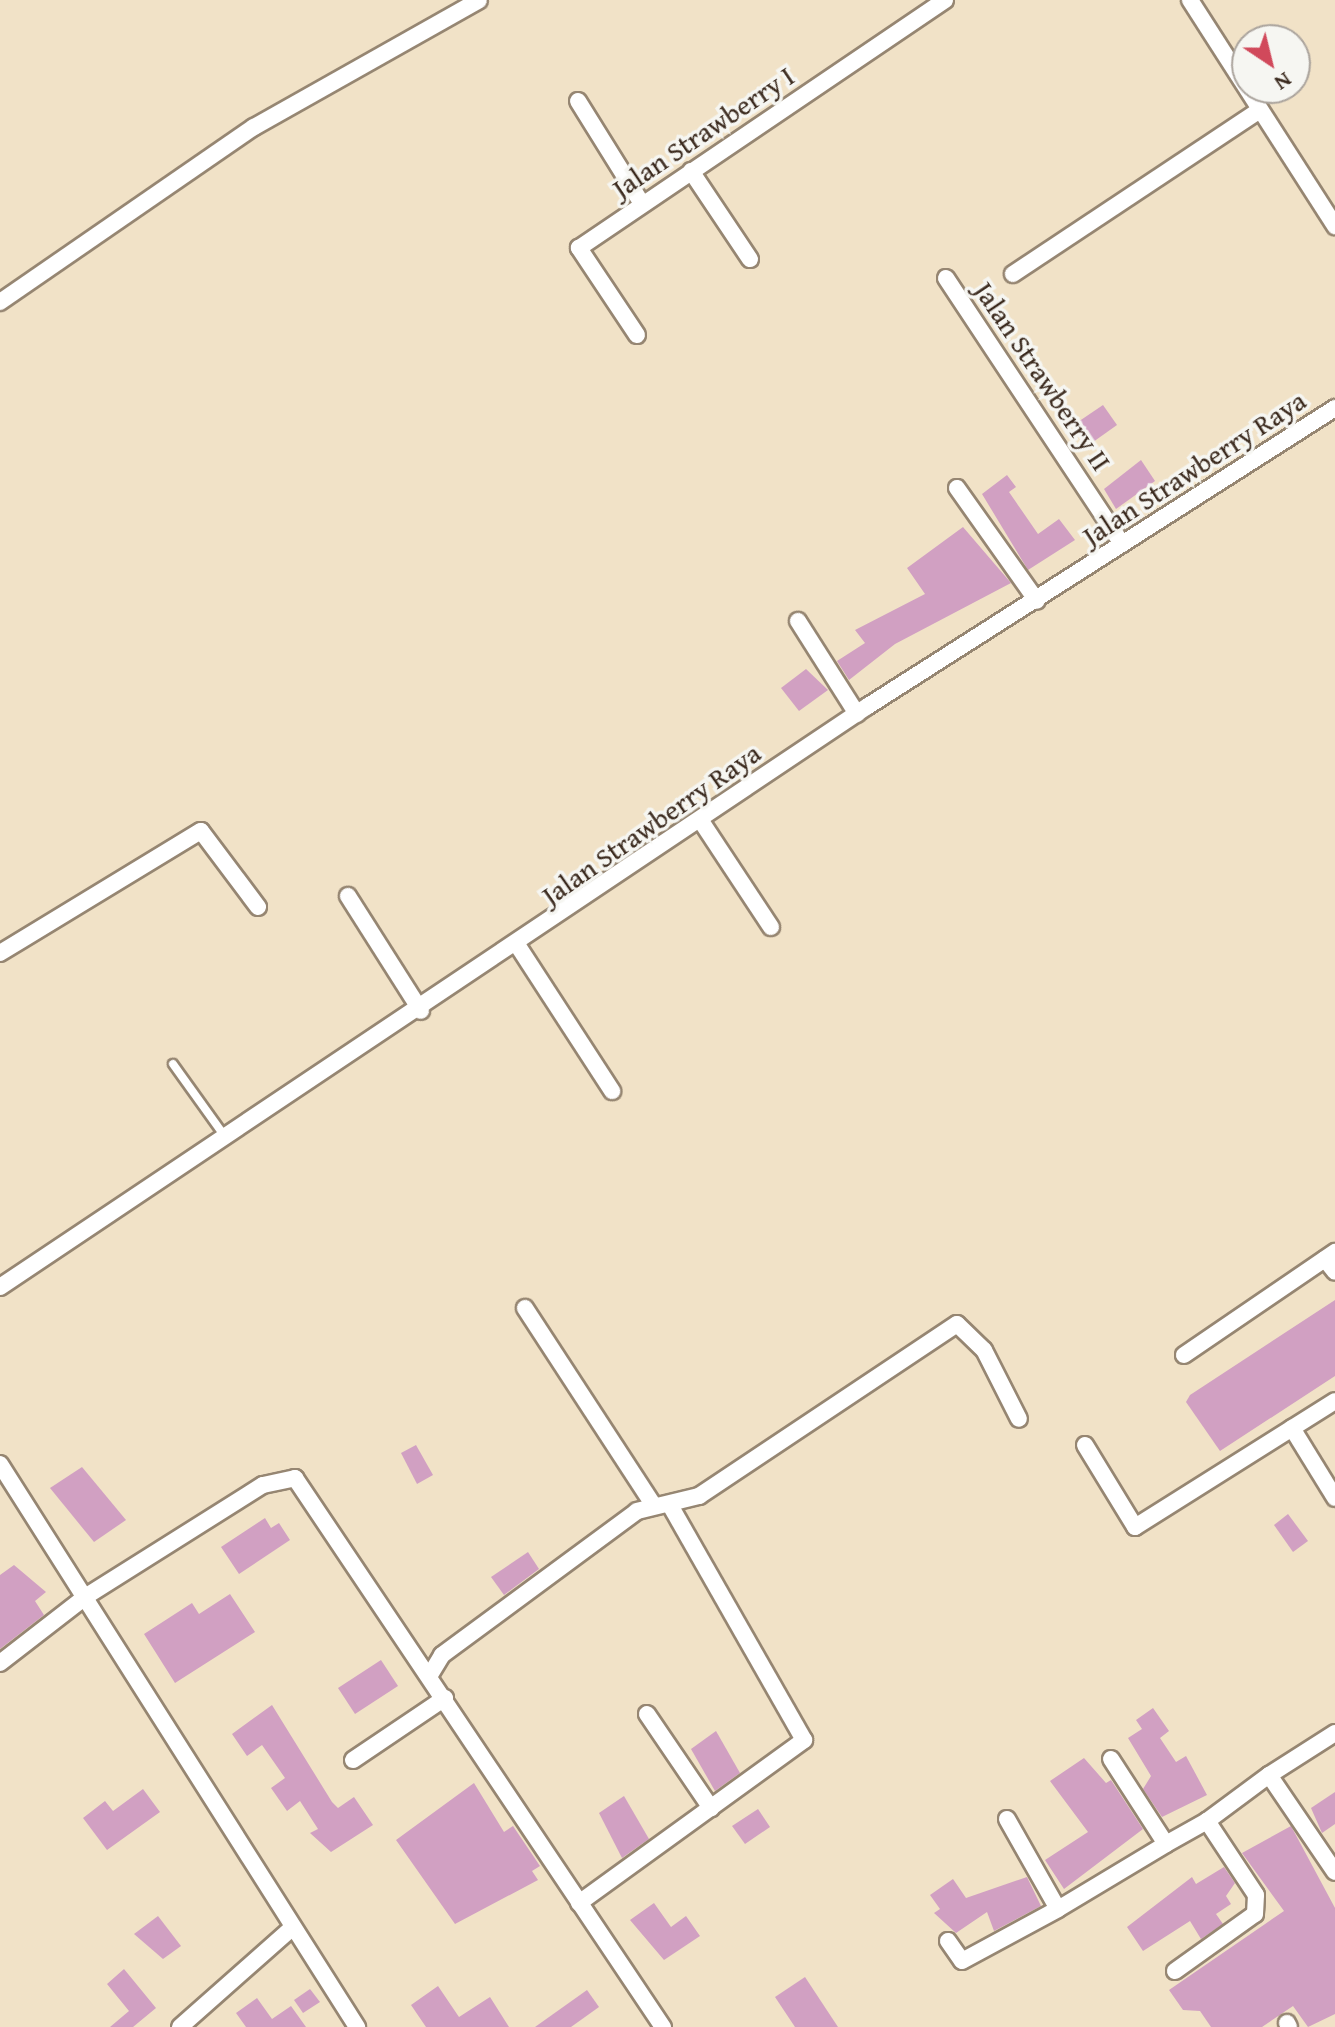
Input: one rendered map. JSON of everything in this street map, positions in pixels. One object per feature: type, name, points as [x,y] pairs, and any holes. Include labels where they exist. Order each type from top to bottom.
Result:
[{"type":"street","points":[[0,302],[254,127],[479,0]]},
{"type":"street","name":"Jalan Strawberry I","points":[[637,335],[577,254],[642,204],[945,0]]},
{"type":"street","points":[[1190,0],[1335,226]]},
{"type":"street","points":[[578,101],[642,204]]},
{"type":"street","points":[[1013,274],[1260,110]]},
{"type":"street","points":[[691,171],[750,259]]},
{"type":"street","name":"Jalan Strawberry II","points":[[946,278],[1122,544]]},
{"type":"street","name":"Jalan Strawberry Raya","points":[[0,1287],[421,1011],[857,714],[1335,408]]},
{"type":"street","points":[[957,488],[1037,601]]},
{"type":"street","points":[[798,621],[857,714]]},
{"type":"street","points":[[701,821],[771,927]]},
{"type":"street","points":[[0,953],[201,831],[258,907]]},
{"type":"street","points":[[348,896],[421,1011]]},
{"type":"street","points":[[518,946],[612,1091]]},
{"type":"street","points":[[1184,1355],[1332,1261]]},
{"type":"street","points":[[525,1308],[652,1503]]},
{"type":"street","points":[[430,1675],[442,1655],[652,1503],[670,1505],[699,1496],[957,1324],[984,1350],[1019,1419]]},
{"type":"street","points":[[1085,1445],[1135,1527],[1335,1401]]},
{"type":"street","points":[[1292,1428],[1335,1498]]},
{"type":"street","points":[[0,1464],[357,2027]]},
{"type":"street","points":[[0,1663],[85,1597],[288,1474],[430,1675],[663,2027]]},
{"type":"street","points":[[579,1903],[798,1750],[805,1730],[670,1505]]},
{"type":"street","points":[[353,1760],[445,1698]]},
{"type":"street","points":[[647,1714],[711,1808]]},
{"type":"street","points":[[948,1941],[962,1961],[1058,1909],[1207,1821],[1269,1775],[1335,1733]]},
{"type":"street","points":[[1111,1759],[1166,1844]]},
{"type":"street","points":[[1269,1775],[1335,1872]]},
{"type":"street","points":[[1007,1819],[1058,1909]]},
{"type":"street","points":[[1175,1971],[1255,1914],[1258,1904],[1207,1821]]},
{"type":"street","points":[[180,2027],[292,1928]]},
{"type":"lane","points":[[173,1064],[226,1138]]},
{"type":"building","points":[[1103,405],[1117,425],[1086,447],[1072,426]]},
{"type":"building","points":[[1141,460],[1155,481],[1116,509],[1104,489]]},
{"type":"building","points":[[1007,475],[1016,487],[1009,492],[1038,534],[1059,519],[1075,540],[1028,570],[982,494]]},
{"type":"building","points":[[963,527],[1011,583],[895,644],[849,680],[837,661],[865,643],[855,630],[925,594],[907,568]]},
{"type":"building","points":[[806,669],[828,690],[799,711],[781,688]]},
{"type":"building","points":[[1335,1300],[1335,1376],[1220,1451],[1186,1402],[1190,1395]]},
{"type":"building","points":[[416,1445],[433,1475],[417,1484],[401,1453]]},
{"type":"building","points":[[82,1467],[126,1520],[94,1542],[50,1488]]},
{"type":"building","points":[[1288,1514],[1308,1541],[1293,1552],[1274,1525]]},
{"type":"building","points":[[265,1518],[271,1528],[279,1523],[290,1540],[239,1574],[221,1547]]},
{"type":"building","points":[[528,1552],[539,1569],[504,1595],[491,1577]]},
{"type":"building","points":[[14,1565],[46,1592],[35,1601],[44,1615],[0,1649],[0,1575]]},
{"type":"building","points":[[230,1594],[255,1632],[175,1683],[144,1634],[192,1603],[199,1614]]},
{"type":"building","points":[[381,1660],[398,1686],[355,1714],[338,1688]]},
{"type":"building","points":[[272,1705],[332,1802],[338,1808],[354,1797],[373,1825],[331,1852],[310,1833],[318,1829],[300,1801],[287,1811],[271,1788],[285,1778],[262,1745],[247,1756],[232,1734]]},
{"type":"building","points":[[1153,1708],[1169,1731],[1160,1738],[1176,1762],[1186,1756],[1207,1795],[1162,1817],[1143,1789],[1151,1776],[1128,1738],[1142,1729],[1136,1720]]},
{"type":"building","points":[[716,1731],[740,1773],[715,1791],[691,1749]]},
{"type":"building","points":[[1084,1758],[1106,1783],[1111,1780],[1143,1829],[1064,1889],[1045,1860],[1088,1832],[1050,1781]]},
{"type":"building","points":[[474,1783],[504,1832],[513,1826],[540,1866],[532,1871],[538,1880],[455,1924],[396,1840]]},
{"type":"building","points":[[143,1789],[160,1812],[107,1850],[83,1818],[105,1801],[113,1811]]},
{"type":"building","points":[[1335,1792],[1335,1824],[1322,1833],[1311,1808]]},
{"type":"building","points":[[624,1796],[649,1839],[622,1858],[599,1813]]},
{"type":"building","points":[[758,1809],[770,1827],[745,1844],[732,1826]]},
{"type":"building","points":[[1291,1826],[1335,1908],[1335,2014],[1308,2027],[1293,2006],[1262,2027],[1211,2027],[1200,2011],[1183,2010],[1169,1990],[1284,1911],[1242,1853]]},
{"type":"building","points":[[1224,1867],[1235,1883],[1226,1896],[1231,1904],[1216,1914],[1223,1924],[1201,1939],[1190,1921],[1143,1951],[1127,1927],[1192,1877],[1196,1884]]},
{"type":"building","points":[[1027,1877],[1041,1906],[994,1931],[987,1912],[956,1933],[934,1913],[940,1909],[930,1895],[953,1879],[966,1898]]},
{"type":"building","points":[[654,1903],[671,1927],[686,1916],[700,1936],[664,1960],[630,1920]]},
{"type":"building","points":[[158,1916],[181,1946],[163,1959],[134,1934]]},
{"type":"building","points":[[124,1969],[156,2008],[133,2027],[110,2027],[129,2011],[107,1984]]},
{"type":"building","points":[[805,1977],[838,2027],[795,2027],[775,1997]]},
{"type":"building","points":[[438,1986],[459,2017],[490,1997],[509,2027],[426,2027],[411,2005]]},
{"type":"building","points":[[310,1989],[320,2002],[303,2013],[294,2000]]},
{"type":"building","points":[[587,1990],[599,2007],[571,2027],[535,2027]]},
{"type":"building","points":[[257,1998],[272,2019],[291,2006],[306,2027],[246,2027],[236,2013]]}]
